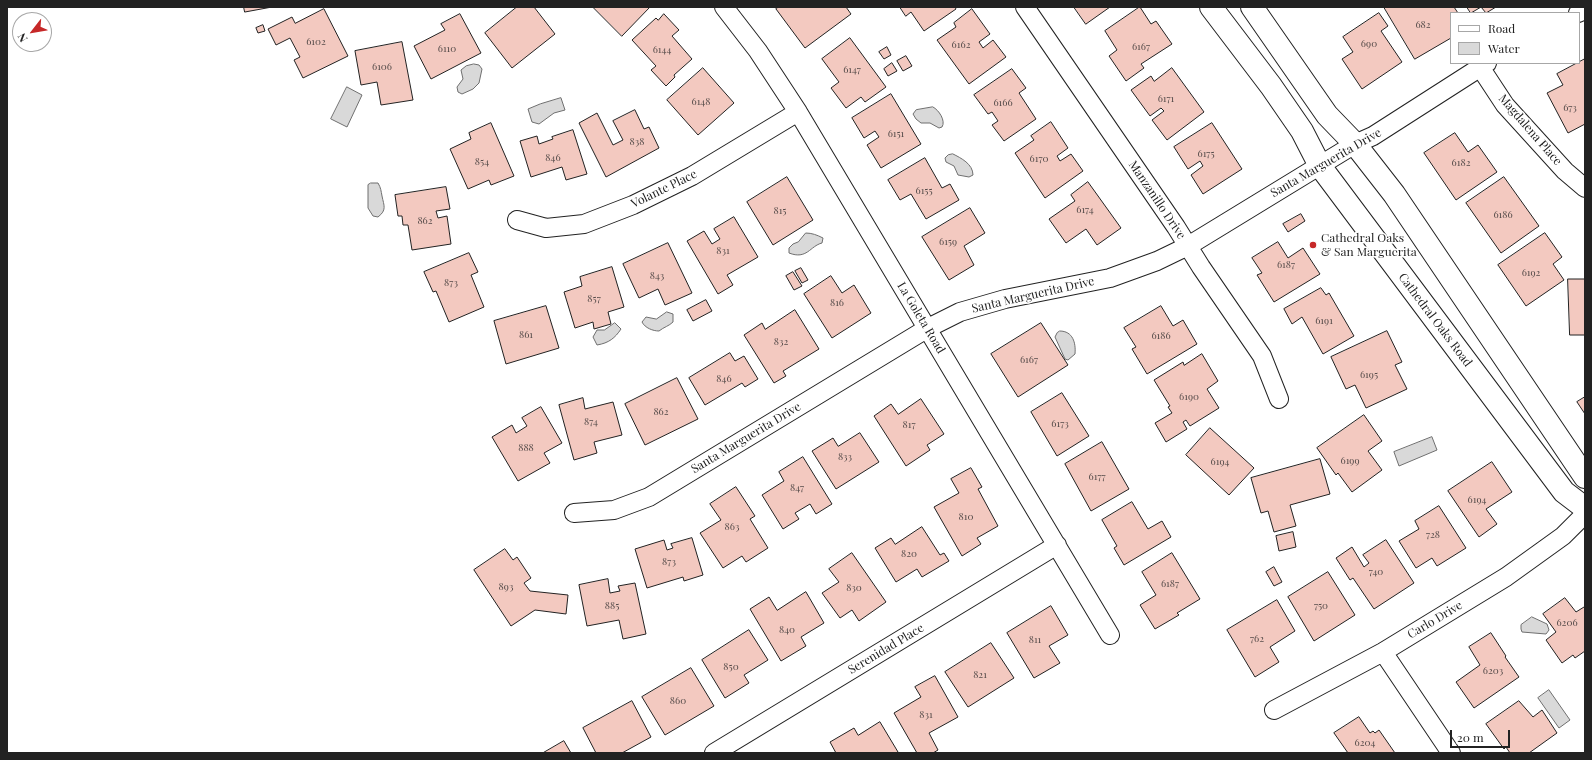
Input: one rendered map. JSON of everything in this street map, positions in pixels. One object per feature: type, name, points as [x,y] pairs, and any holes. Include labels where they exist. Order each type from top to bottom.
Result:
[{"type":"main road","name":"Cathedral Oaks Road","points":[[1211,7],[1271,86],[1302,131],[1320,166],[1564,492],[1585,508]]},
{"type":"main road","points":[[1252,7],[1327,115],[1355,144],[1394,194],[1585,477]]},
{"type":"street","name":"La Goleta Road","points":[[724,7],[758,51],[798,112],[1110,634]]},
{"type":"street","name":"Manzanillo Drive","points":[[1024,7],[1262,356],[1279,399]]},
{"type":"street","name":"Santa Marguerita Drive","points":[[574,513],[614,510],[649,497],[928,328],[960,312],[1005,299],[1110,278],[1157,261],[1188,246],[1355,144],[1374,136],[1484,65]]},
{"type":"street","name":"Magdalena Place","points":[[1484,65],[1505,105],[1565,171],[1585,188]]},
{"type":"street","name":"Volante Place","points":[[517,220],[546,228],[584,224],[633,205],[692,176],[798,112]]},
{"type":"street","name":"Carlo Drive","points":[[1274,710],[1383,652],[1506,577],[1563,536],[1585,514]]},
{"type":"street","name":"Serenidad Place","points":[[714,753],[1057,545]]},
{"type":"street","points":[[1383,652],[1451,753]]},
{"type":"water","points":[[474,64],[479,65],[482,69],[479,83],[473,89],[462,94],[458,92],[457,87],[463,79],[461,70],[466,66]]},
{"type":"water","points":[[347,87],[362,95],[347,127],[331,119]]},
{"type":"water","points":[[561,98],[565,110],[554,113],[539,124],[532,122],[528,109]]},
{"type":"water","points":[[933,107],[941,116],[943,122],[942,127],[939,128],[930,123],[921,123],[913,114],[916,110]]},
{"type":"water","points":[[953,154],[969,165],[973,175],[969,177],[958,175],[954,166],[946,162],[945,158],[948,155]]},
{"type":"water","points":[[371,183],[378,183],[381,190],[384,210],[378,217],[373,216],[368,208],[368,185]]},
{"type":"water","points":[[806,233],[814,234],[823,238],[822,243],[804,254],[795,255],[789,253],[789,248],[798,242]]},
{"type":"water","points":[[667,312],[673,314],[673,322],[659,331],[649,329],[642,322],[646,317],[656,319]]},
{"type":"water","points":[[615,323],[621,329],[619,332],[608,341],[597,345],[593,337],[597,330],[604,330]]},
{"type":"water","points":[[1060,331],[1068,333],[1073,338],[1075,354],[1068,360],[1065,359],[1055,337]]},
{"type":"water","points":[[1432,437],[1437,450],[1399,466],[1394,452]]},
{"type":"water","points":[[1532,617],[1547,624],[1549,630],[1546,634],[1522,632],[1521,625]]},
{"type":"water","points":[[1549,690],[1570,720],[1559,728],[1538,698]]},
{"type":"building","points":[[244,7],[272,7],[245,12]]},
{"type":"building","points":[[517,7],[534,7],[555,34],[512,68],[485,33]]},
{"type":"building","points":[[593,7],[650,7],[622,36]]},
{"type":"building","points":[[779,7],[846,7],[851,14],[805,48],[776,9]]},
{"type":"building","points":[[900,7],[955,7],[956,9],[924,31],[911,12],[906,16]]},
{"type":"building","points":[[1074,7],[1110,7],[1086,24]]},
{"type":"building","points":[[1140,7],[1151,24],[1156,21],[1172,44],[1141,64],[1144,68],[1126,81],[1109,56],[1117,50],[1105,31]]},
{"type":"building","points":[[1384,7],[1454,7],[1457,12],[1450,12],[1450,39],[1415,59]]},
{"type":"building","points":[[1467,7],[1481,7],[1473,12],[1470,12]]},
{"type":"building","points":[[1481,7],[1496,7],[1488,12],[1485,12]]},
{"type":"building","points":[[324,9],[348,56],[303,78],[294,60],[300,57],[290,38],[276,45],[268,29],[292,17],[295,23]]},
{"type":"building","points":[[972,9],[990,34],[979,42],[983,48],[993,40],[1006,57],[969,84],[937,40],[956,27],[954,23]]},
{"type":"building","points":[[1379,13],[1388,26],[1381,31],[1402,62],[1362,89],[1342,59],[1353,52],[1343,37]]},
{"type":"building","points":[[460,14],[481,53],[431,79],[414,46],[445,30],[441,24]]},
{"type":"building","points":[[664,14],[679,30],[672,36],[692,59],[674,75],[675,77],[666,86],[651,70],[656,66],[632,40],[656,18],[658,20]]},
{"type":"building","points":[[263,25],[265,31],[258,33],[256,28]]},
{"type":"building","points":[[850,38],[886,87],[865,102],[861,97],[846,108],[831,88],[839,82],[822,59]]},
{"type":"building","points":[[402,42],[413,100],[381,105],[377,82],[361,85],[355,51]]},
{"type":"building","points":[[887,47],[891,55],[884,59],[879,52]]},
{"type":"building","points":[[906,56],[912,66],[903,71],[897,61]]},
{"type":"building","points":[[1585,59],[1585,124],[1568,133],[1547,93],[1563,85],[1557,74],[1576,64],[1580,64],[1580,62]]},
{"type":"building","points":[[892,63],[897,71],[888,76],[884,69]]},
{"type":"building","points":[[703,68],[734,103],[698,135],[667,100]]},
{"type":"building","points":[[1172,68],[1204,112],[1167,140],[1152,120],[1164,111],[1161,108],[1150,116],[1131,90],[1151,76],[1154,81]]},
{"type":"building","points":[[1012,69],[1026,88],[1019,93],[1036,119],[1004,141],[992,125],[998,121],[992,112],[988,114],[974,95]]},
{"type":"building","points":[[891,94],[921,144],[881,168],[867,145],[879,137],[875,131],[864,138],[852,118]]},
{"type":"building","points":[[635,110],[644,129],[649,127],[659,148],[606,177],[579,123],[597,113],[613,145],[623,140],[613,121]]},
{"type":"building","points":[[1051,122],[1068,148],[1057,156],[1060,161],[1071,154],[1083,171],[1045,198],[1015,153],[1034,140],[1031,136]]},
{"type":"building","points":[[491,123],[514,176],[491,185],[489,180],[468,189],[450,149],[471,139],[469,133]]},
{"type":"building","points":[[1212,123],[1242,169],[1203,194],[1191,175],[1203,166],[1200,161],[1188,169],[1174,147]]},
{"type":"building","points":[[573,130],[587,174],[566,180],[562,167],[531,177],[520,141],[537,136],[539,144],[553,139],[552,137]]},
{"type":"building","points":[[1455,133],[1468,152],[1478,145],[1497,172],[1456,200],[1424,153]]},
{"type":"building","points":[[925,158],[942,188],[950,184],[959,200],[926,219],[911,194],[900,200],[888,180]]},
{"type":"building","points":[[787,177],[813,220],[773,245],[747,202]]},
{"type":"building","points":[[1504,177],[1539,226],[1501,253],[1466,203]]},
{"type":"building","points":[[1088,182],[1121,228],[1097,245],[1086,229],[1066,243],[1049,219],[1075,201],[1071,195]]},
{"type":"building","points":[[446,187],[450,209],[436,211],[438,218],[447,216],[451,244],[412,250],[408,225],[403,225],[402,216],[398,216],[395,195]]},
{"type":"building","points":[[970,208],[985,233],[964,246],[974,265],[949,280],[922,237]]},
{"type":"building","points":[[1301,214],[1305,221],[1288,232],[1283,224]]},
{"type":"building","points":[[734,217],[758,257],[727,275],[733,285],[718,294],[687,241],[704,231],[712,244],[720,239],[714,229]]},
{"type":"building","points":[[1545,233],[1562,257],[1553,264],[1564,280],[1526,306],[1498,265]]},
{"type":"building","points":[[1278,242],[1288,258],[1303,248],[1320,274],[1274,302],[1257,275],[1262,273],[1252,258]]},
{"type":"building","points":[[668,243],[692,293],[665,305],[658,289],[639,298],[623,264]]},
{"type":"building","points":[[469,253],[478,272],[471,275],[484,307],[449,322],[436,291],[433,292],[424,272]]},
{"type":"building","points":[[612,267],[624,307],[608,312],[611,324],[594,329],[593,322],[575,328],[564,292],[582,286],[580,277]]},
{"type":"building","points":[[801,268],[808,280],[802,283],[795,271]]},
{"type":"building","points":[[793,272],[802,286],[794,290],[786,276]]},
{"type":"building","points":[[831,276],[842,293],[854,285],[871,313],[832,338],[804,294]]},
{"type":"building","points":[[1568,279],[1585,279],[1585,335],[1570,335]]},
{"type":"building","points":[[1321,288],[1326,295],[1329,293],[1354,336],[1323,354],[1302,317],[1292,324],[1284,309]]},
{"type":"building","points":[[706,300],[712,311],[693,321],[687,310]]},
{"type":"building","points":[[546,306],[559,348],[506,364],[494,321]]},
{"type":"building","points":[[1161,306],[1173,326],[1183,320],[1197,344],[1147,374],[1132,349],[1136,347],[1124,328]]},
{"type":"building","points":[[795,310],[819,349],[783,371],[786,376],[774,383],[744,335],[762,323],[765,329]]},
{"type":"building","points":[[1041,323],[1068,365],[1018,397],[991,354]]},
{"type":"building","points":[[1387,331],[1402,362],[1395,365],[1407,389],[1366,408],[1355,385],[1346,389],[1331,357]]},
{"type":"building","points":[[730,353],[735,361],[744,356],[758,379],[745,387],[742,383],[705,405],[689,378]]},
{"type":"building","points":[[1202,354],[1218,381],[1207,389],[1219,408],[1190,426],[1186,420],[1183,422],[1187,429],[1166,442],[1155,423],[1172,413],[1168,407],[1170,406],[1154,380],[1183,362],[1184,365]]},
{"type":"building","points":[[677,378],[698,419],[645,445],[625,404]]},
{"type":"building","points":[[1062,393],[1089,436],[1057,456],[1031,412]]},
{"type":"building","points":[[1585,397],[1585,414],[1577,402]]},
{"type":"building","points":[[583,398],[585,409],[613,402],[622,435],[594,442],[597,453],[574,460],[559,405]]},
{"type":"building","points":[[921,399],[944,434],[927,445],[930,450],[906,466],[874,416],[891,404],[898,414]]},
{"type":"building","points":[[541,407],[562,443],[544,453],[550,463],[518,481],[492,437],[512,425],[516,433],[527,426],[522,418]]},
{"type":"building","points":[[1364,415],[1382,441],[1368,451],[1382,470],[1352,492],[1338,473],[1336,475],[1317,448]]},
{"type":"building","points":[[1210,428],[1254,468],[1229,495],[1186,455]]},
{"type":"building","points":[[860,433],[879,462],[836,489],[812,451],[833,438],[838,446]]},
{"type":"building","points":[[1102,442],[1129,489],[1091,511],[1065,464]]},
{"type":"building","points":[[803,457],[832,504],[816,514],[810,504],[795,513],[799,519],[783,529],[762,495],[784,481],[779,472]]},
{"type":"building","points":[[1320,459],[1330,494],[1290,505],[1296,526],[1274,532],[1268,511],[1261,513],[1251,478]]},
{"type":"building","points":[[1492,462],[1512,492],[1486,509],[1497,524],[1479,537],[1448,491]]},
{"type":"building","points":[[971,468],[982,487],[978,489],[998,526],[977,538],[981,544],[962,556],[934,507],[959,493],[951,479]]},
{"type":"building","points":[[736,487],[755,516],[750,519],[768,548],[746,562],[742,556],[723,568],[700,533],[721,520],[710,504]]},
{"type":"building","points":[[1132,502],[1148,529],[1162,521],[1171,537],[1124,565],[1114,548],[1117,546],[1102,520]]},
{"type":"building","points":[[1439,506],[1466,548],[1437,566],[1432,558],[1416,568],[1399,541],[1419,529],[1415,521]]},
{"type":"building","points":[[922,527],[940,555],[944,553],[949,561],[922,577],[917,569],[896,582],[875,548],[891,538],[895,544]]},
{"type":"building","points":[[1293,532],[1296,547],[1279,551],[1276,536]]},
{"type":"building","points":[[692,538],[703,575],[684,581],[683,577],[647,588],[635,549],[664,540],[667,550],[673,548],[671,544]]},
{"type":"building","points":[[1386,540],[1414,583],[1374,609],[1353,578],[1350,580],[1336,558],[1352,547],[1364,567],[1369,563],[1363,555]]},
{"type":"building","points":[[505,549],[513,560],[517,557],[531,578],[524,583],[530,591],[568,595],[566,614],[535,610],[511,626],[474,570]]},
{"type":"building","points":[[852,553],[886,602],[859,621],[852,610],[840,618],[822,593],[839,582],[829,569]]},
{"type":"building","points":[[1172,553],[1200,599],[1177,613],[1179,615],[1155,629],[1140,605],[1156,595],[1142,572]]},
{"type":"building","points":[[1274,567],[1282,582],[1274,586],[1266,572]]},
{"type":"building","points":[[1328,572],[1355,615],[1314,641],[1288,597]]},
{"type":"building","points":[[608,579],[610,593],[620,591],[618,586],[635,583],[646,634],[623,639],[619,620],[587,626],[579,585]]},
{"type":"building","points":[[806,592],[824,623],[801,637],[806,646],[781,661],[750,609],[769,597],[777,610]]},
{"type":"building","points":[[1565,598],[1576,612],[1584,607],[1585,608],[1585,651],[1575,658],[1573,655],[1562,663],[1546,640],[1556,632],[1543,614]]},
{"type":"building","points":[[1277,600],[1295,631],[1270,647],[1279,662],[1255,677],[1227,630]]},
{"type":"building","points":[[1051,606],[1068,635],[1049,646],[1060,663],[1034,678],[1007,633]]},
{"type":"building","points":[[749,630],[768,660],[744,675],[749,683],[725,698],[702,660]]},
{"type":"building","points":[[1491,633],[1519,677],[1474,708],[1456,682],[1480,665],[1469,647]]},
{"type":"building","points":[[991,643],[1014,678],[968,707],[945,672]]},
{"type":"building","points":[[691,668],[714,706],[665,735],[642,697]]},
{"type":"building","points":[[935,676],[958,717],[929,733],[938,750],[933,753],[917,753],[894,713],[921,697],[915,687]]},
{"type":"building","points":[[632,701],[651,737],[622,753],[596,753],[583,728]]},
{"type":"building","points":[[1519,701],[1533,717],[1542,710],[1557,733],[1529,753],[1510,753],[1506,747],[1504,749],[1486,724]]},
{"type":"building","points":[[1359,717],[1370,733],[1373,731],[1375,733],[1379,730],[1395,753],[1348,753],[1334,733]]},
{"type":"building","points":[[880,722],[898,752],[836,753],[830,742],[854,728],[858,735]]},
{"type":"building","points":[[564,741],[571,753],[543,753]]},
{"type":"place","name":"Cathedral Oaks & San Marguerita","points":[[1313,245]]}]
